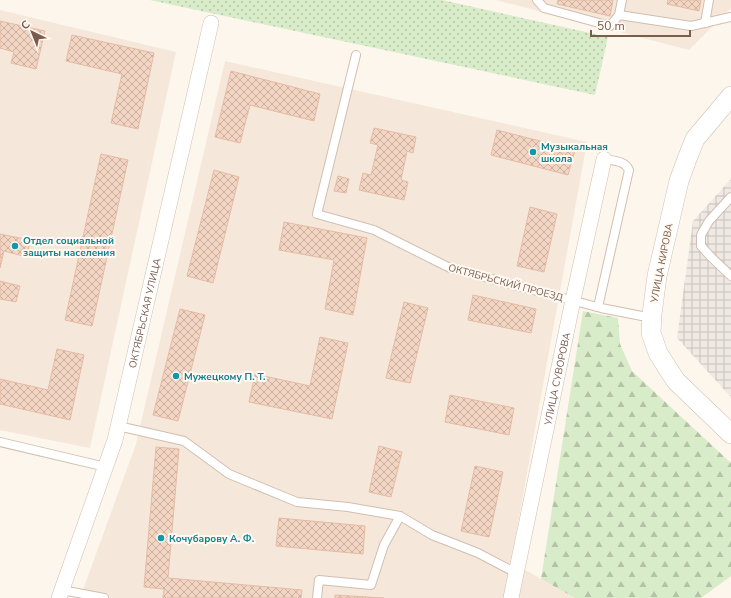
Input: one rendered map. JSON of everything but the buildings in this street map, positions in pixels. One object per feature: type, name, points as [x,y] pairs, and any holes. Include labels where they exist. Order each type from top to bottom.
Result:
[{"type":"street","name":"ОКТЯБРЬСКАЯ УЛИЦА","points":[[61,594],[115,440],[212,23]]},
{"type":"street","name":"УЛИЦА КИРОВА","points":[[731,96],[695,139],[686,159],[677,189],[657,276],[652,318],[652,334],[658,354],[676,381],[731,434]]},
{"type":"street","name":"УЛИЦА СУВОРОВА","points":[[511,598],[604,159]]},
{"type":"lane","points":[[538,0],[544,8],[610,26],[619,15],[622,0]]},
{"type":"lane","points":[[705,23],[710,0]]},
{"type":"lane","points":[[619,15],[691,26],[731,17]]},
{"type":"lane","name":"ОКТЯБРЬСКИЙ ПРОЕЗД","points":[[356,55],[317,214],[374,230],[450,268],[598,307],[652,318]]},
{"type":"lane","points":[[598,307],[629,170],[624,163],[604,159]]},
{"type":"lane","points":[[731,197],[709,221],[701,235],[701,246],[731,276]]},
{"type":"lane","points":[[118,426],[184,441],[229,474],[297,502],[348,507],[400,516],[432,535],[478,553],[516,573]]},
{"type":"lane","points":[[0,442],[106,467]]},
{"type":"lane","points":[[317,598],[319,580],[371,585],[384,545],[400,516]]},
{"type":"lane","points":[[61,594],[104,598]]},
{"type":"shaded area","points":[[496,0],[731,0],[731,8],[689,50]]},
{"type":"shaded area","points":[[0,10],[176,52],[90,448],[0,430]]},
{"type":"shaded area","points":[[225,61],[587,142],[511,562],[575,598],[80,598],[136,444]]},
{"type":"shaded area","points":[[731,179],[731,397],[677,338],[693,221]]},
{"type":"green space","points":[[150,0],[442,0],[608,37],[595,95]]},
{"type":"green space","points":[[583,311],[618,318],[620,344],[632,371],[731,463],[731,576],[701,598],[575,598],[541,579]]},
{"type":"place","name":"Музыкальная школа","points":[[533,152]]},
{"type":"place","name":"Отдел социальной защиты населения","points":[[15,246]]},
{"type":"place","name":"Мужецкому П. Т.","points":[[176,376]]},
{"type":"place","name":"Кочубарову А. Ф.","points":[[161,538]]}]
